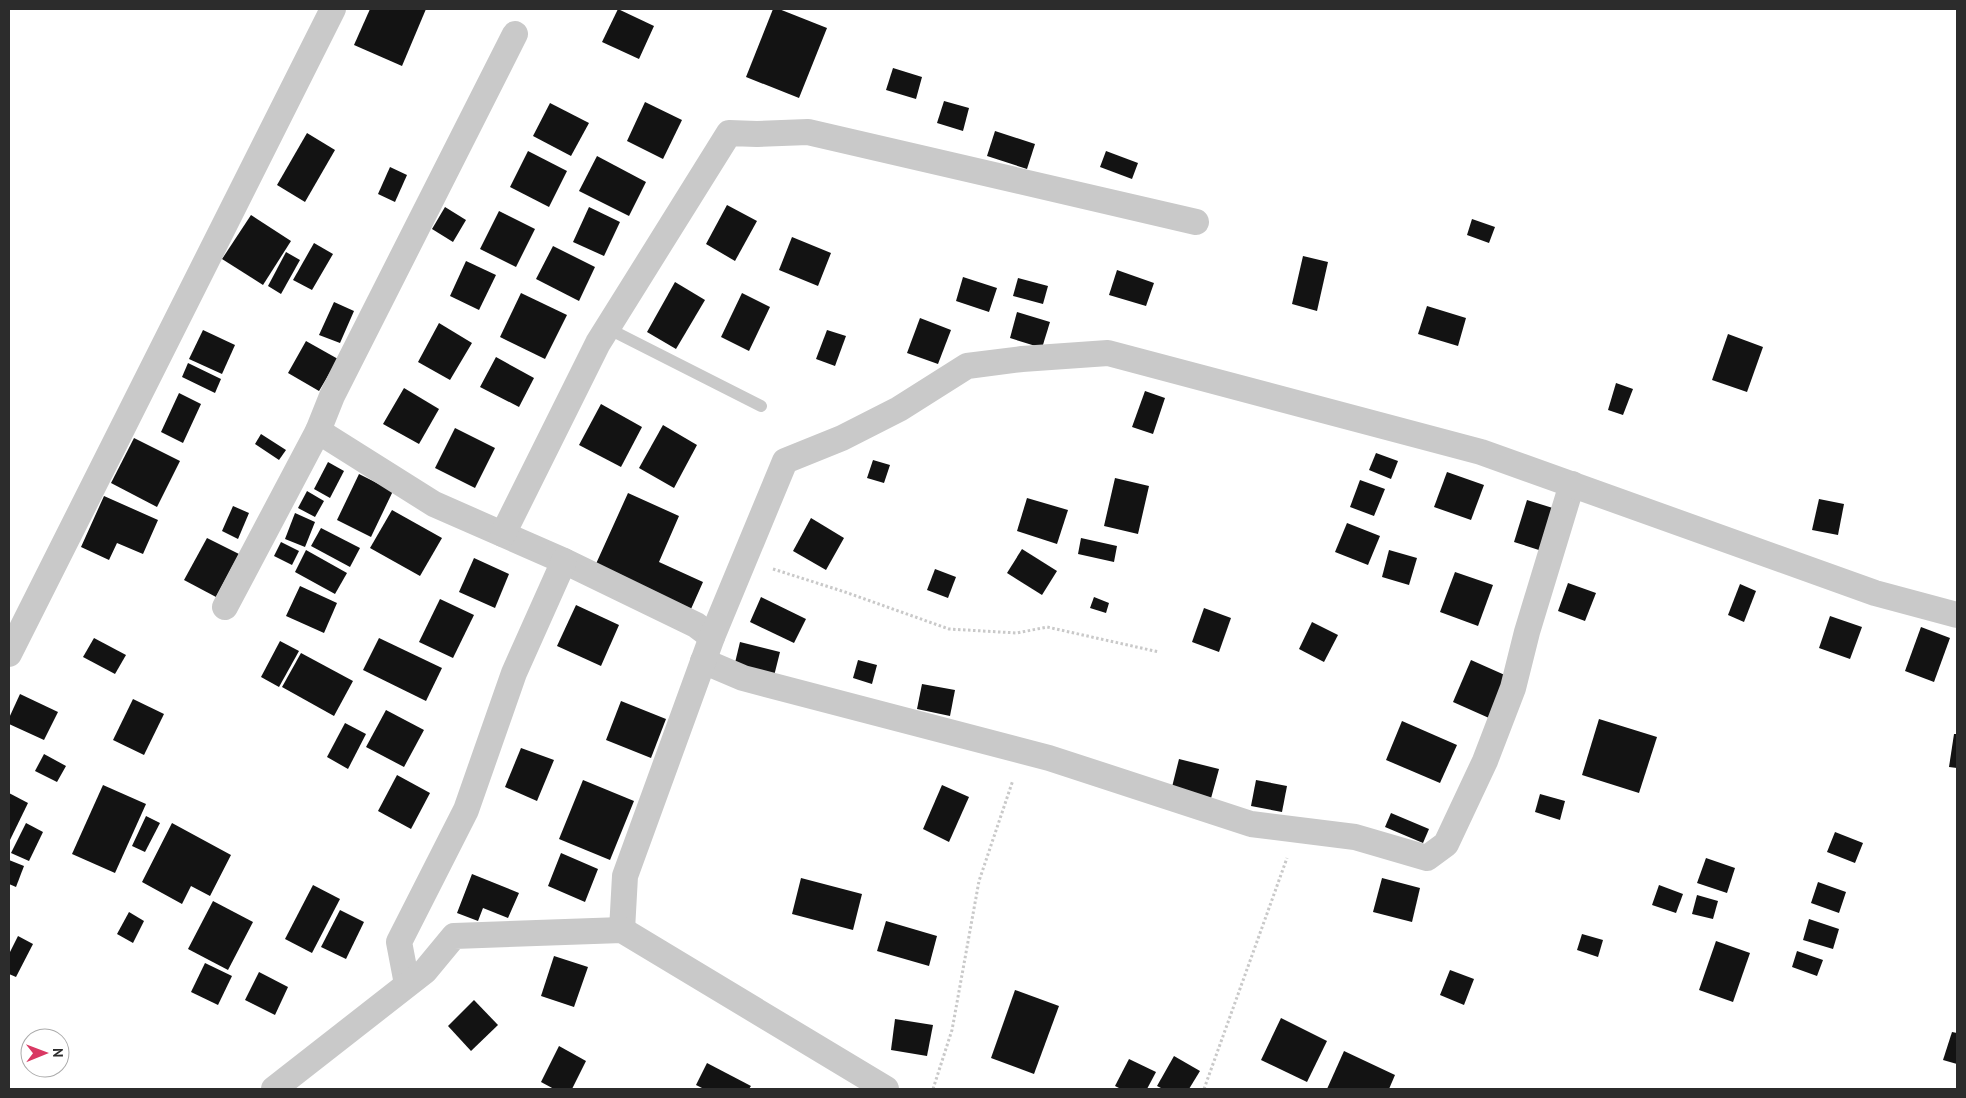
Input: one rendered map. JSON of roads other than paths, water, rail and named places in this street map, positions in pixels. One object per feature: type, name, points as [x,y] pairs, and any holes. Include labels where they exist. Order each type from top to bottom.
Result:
[{"type":"street","points":[[9,654],[333,9]]},
{"type":"street","points":[[225,607],[318,432],[332,396],[515,34]]},
{"type":"street","points":[[503,534],[607,328],[729,133],[808,132],[1196,222]]},
{"type":"street","points":[[622,930],[625,876],[712,637],[785,461],[842,438],[899,409],[967,366],[1022,359],[1108,353],[1481,452],[1875,594],[1957,616]]},
{"type":"street","points":[[318,432],[434,504],[564,561],[696,625],[712,637]]},
{"type":"street","points":[[703,661],[743,678],[1023,751],[1251,824],[1355,837],[1427,858],[1446,844],[1486,761],[1513,688],[1527,632],[1572,484]]},
{"type":"street","points":[[407,984],[399,942],[466,810],[514,673],[564,561]]},
{"type":"street","points":[[274,1089],[425,970],[454,936],[622,930],[886,1089]]},
{"type":"lane","points":[[607,328],[761,406]]}]
